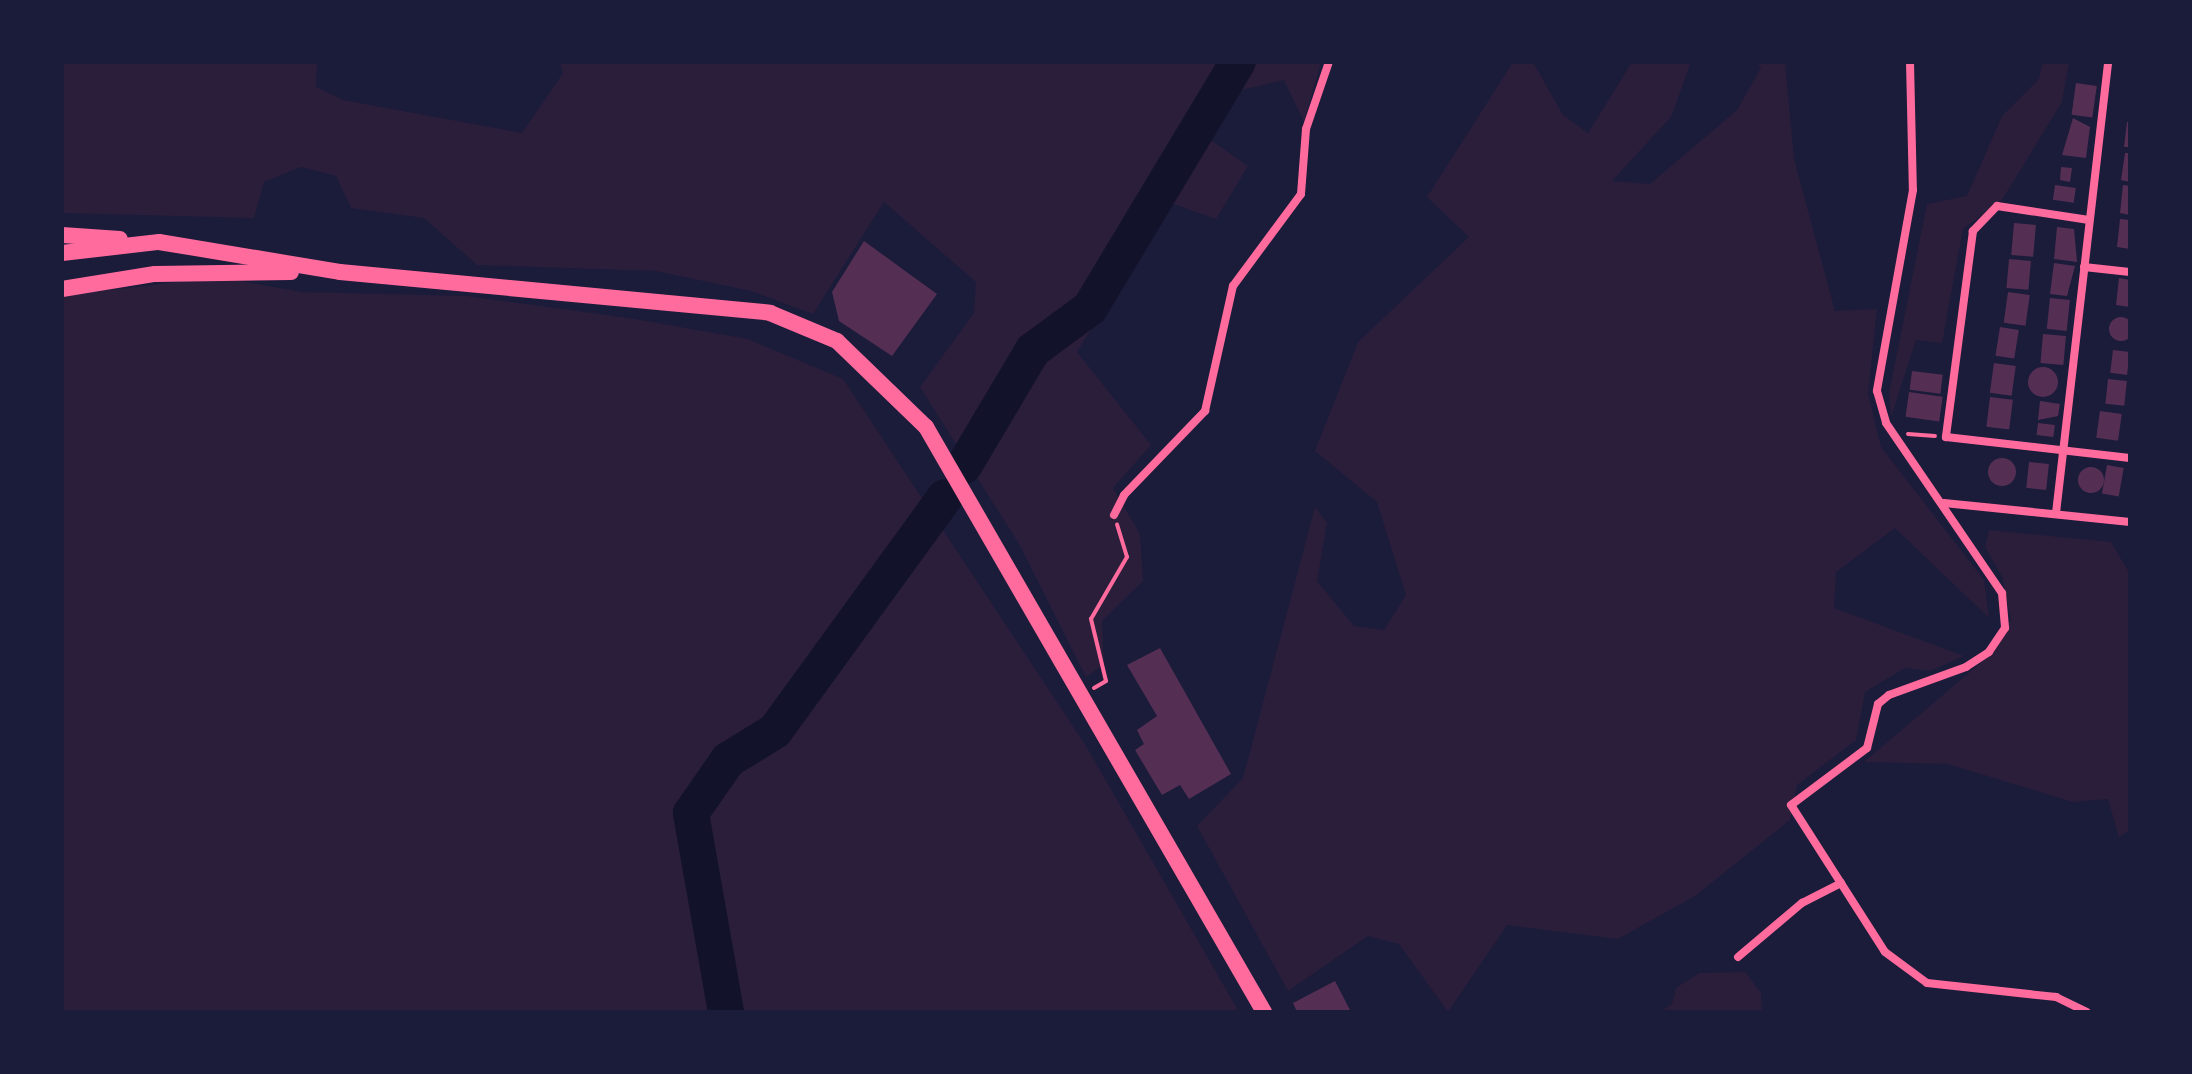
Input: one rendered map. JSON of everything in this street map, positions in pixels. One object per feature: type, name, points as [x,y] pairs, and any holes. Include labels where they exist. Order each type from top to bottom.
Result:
[{"type":"main road","points":[[62,235],[159,242],[340,272],[770,313],[837,341],[926,427],[1264,1012]]},
{"type":"main road","points":[[62,253],[159,242]]},
{"type":"main road","points":[[62,289],[155,274],[340,272]]},
{"type":"street","points":[[1114,515],[1124,495],[1205,411],[1233,286],[1301,194],[1306,129],[1329,62]]},
{"type":"street","points":[[1910,62],[1913,190],[1877,391],[1892,432],[1944,503],[2002,593],[2005,628],[1989,652],[1966,667],[1889,695],[1878,704],[1867,748],[1791,805],[1885,952],[1927,983],[2056,997],[2087,1012]]},
{"type":"street","points":[[2056,513],[2108,62]]},
{"type":"street","points":[[2089,220],[1997,206],[1973,231],[1946,437],[2130,458]]},
{"type":"street","points":[[2084,267],[2130,272]]},
{"type":"street","points":[[1944,503],[2130,522]]},
{"type":"street","points":[[1738,957],[1802,903],[1841,883]]},
{"type":"path","points":[[1892,432],[1946,437]]},
{"type":"path","points":[[1082,695],[1106,681],[1091,619],[1127,557],[1114,515]]},
{"type":"shaded area","points":[[62,62],[317,62],[316,87],[343,100],[522,133],[563,73],[560,62],[1321,62],[1304,122],[1284,80],[1233,92],[1205,136],[1248,166],[1216,219],[1168,202],[1077,352],[1151,445],[1113,488],[1140,534],[1143,581],[1102,621],[1104,664],[1086,677],[1019,544],[920,387],[974,313],[976,282],[884,202],[813,314],[751,291],[656,271],[477,265],[424,218],[351,208],[336,176],[301,167],[264,182],[254,218],[62,213]]},
{"type":"shaded area","points":[[1513,62],[1533,62],[1563,115],[1588,133],[1632,62],[1691,62],[1671,117],[1612,181],[1650,184],[1737,110],[1761,68],[1757,62],[1785,62],[1794,159],[1835,311],[1877,309],[1868,394],[1881,447],[1984,580],[1989,618],[1895,528],[1836,572],[1834,608],[1964,656],[1930,671],[1905,668],[1865,692],[1856,740],[1797,785],[1790,820],[1695,896],[1618,939],[1507,925],[1448,1012],[1399,944],[1368,936],[1288,991],[1197,826],[1243,778],[1315,507],[1327,523],[1317,581],[1354,626],[1384,630],[1406,595],[1377,502],[1315,451],[1358,342],[1469,237],[1427,197]]},
{"type":"shaded area","points":[[2043,62],[2069,62],[2062,102],[2002,200],[1963,229],[1942,343],[1916,340],[1891,417],[1889,393],[1927,204],[1967,196],[2002,116],[2039,79]]},
{"type":"shaded area","points":[[217,277],[302,292],[467,296],[635,319],[748,339],[843,379],[1086,746],[1239,1012],[62,1012],[62,296]]},
{"type":"shaded area","points":[[1989,530],[2111,542],[2130,574],[2130,830],[2119,837],[2108,799],[2073,802],[1948,764],[1864,762],[1984,660],[2011,620],[2002,576],[1985,547]]},
{"type":"shaded area","points":[[1745,972],[1761,993],[1762,1012],[1660,1012],[1672,1004],[1676,988],[1699,973]]},
{"type":"building","points":[[2076,83],[2097,86],[2092,118],[2072,115]]},
{"type":"building","points":[[2073,118],[2090,127],[2086,158],[2062,155]]},
{"type":"building","points":[[2127,122],[2130,122],[2130,147],[2124,147]]},
{"type":"building","points":[[2125,153],[2130,153],[2130,182],[2121,180]]},
{"type":"building","points":[[2061,167],[2072,168],[2070,182],[2060,180]]},
{"type":"building","points":[[2055,185],[2076,188],[2074,203],[2053,200]]},
{"type":"building","points":[[2123,185],[2130,186],[2130,215],[2120,213]]},
{"type":"building","points":[[2120,219],[2130,220],[2130,249],[2117,247]]},
{"type":"building","points":[[2014,223],[2036,225],[2033,257],[2011,255]]},
{"type":"building","points":[[2057,227],[2074,229],[2077,262],[2054,259]]},
{"type":"building","points":[[864,241],[937,294],[892,356],[839,321],[832,292]]},
{"type":"building","points":[[2009,259],[2031,261],[2028,290],[2006,288]]},
{"type":"building","points":[[2054,263],[2075,266],[2067,296],[2050,294]]},
{"type":"building","points":[[2119,278],[2130,280],[2130,307],[2116,305]]},
{"type":"building","points":[[2008,292],[2030,295],[2025,326],[2004,323]]},
{"type":"building","points":[[2050,298],[2070,300],[2067,331],[2047,329]]},
{"type":"building","points":[[2121,317],[2132,324],[2133,329],[2126,340],[2121,341],[2110,334],[2109,329],[2116,318]]},
{"type":"building","points":[[2000,327],[2019,330],[2014,359],[1995,356]]},
{"type":"building","points":[[2043,334],[2066,336],[2063,365],[2040,363]]},
{"type":"building","points":[[2113,350],[2130,352],[2127,375],[2110,373]]},
{"type":"building","points":[[1994,363],[2016,366],[2012,396],[1990,393]]},
{"type":"building","points":[[2043,367],[2054,371],[2058,382],[2054,393],[2043,397],[2032,393],[2028,382],[2032,371]]},
{"type":"building","points":[[1912,371],[1943,375],[1940,394],[1910,390]]},
{"type":"building","points":[[2108,379],[2127,381],[2124,406],[2105,404]]},
{"type":"building","points":[[1909,392],[1943,397],[1939,421],[1906,417]]},
{"type":"building","points":[[1990,397],[2013,400],[2009,430],[1986,427]]},
{"type":"building","points":[[2040,401],[2060,404],[2058,416],[2038,420]]},
{"type":"building","points":[[2100,411],[2122,414],[2118,441],[2096,438]]},
{"type":"building","points":[[2038,423],[2055,425],[2053,437],[2037,435]]},
{"type":"building","points":[[2002,458],[2012,462],[2016,472],[2012,482],[2002,486],[1992,482],[1988,472],[1992,462]]},
{"type":"building","points":[[2029,462],[2049,464],[2046,490],[2026,488]]},
{"type":"building","points":[[2107,465],[2124,468],[2119,497],[2102,494]]},
{"type":"building","points":[[2091,467],[2100,471],[2104,480],[2100,489],[2091,493],[2082,489],[2078,480],[2082,471]]},
{"type":"building","points":[[1160,648],[1231,774],[1189,799],[1180,785],[1162,795],[1135,750],[1144,744],[1137,730],[1157,716],[1127,665]]},
{"type":"building","points":[[1335,981],[1351,1012],[1297,1012],[1293,1003]]},
{"type":"waterway","points":[[964,466],[1033,350],[1090,308],[1238,62]]},
{"type":"waterway","points":[[726,1012],[691,813],[728,760],[775,731],[945,497]]}]
